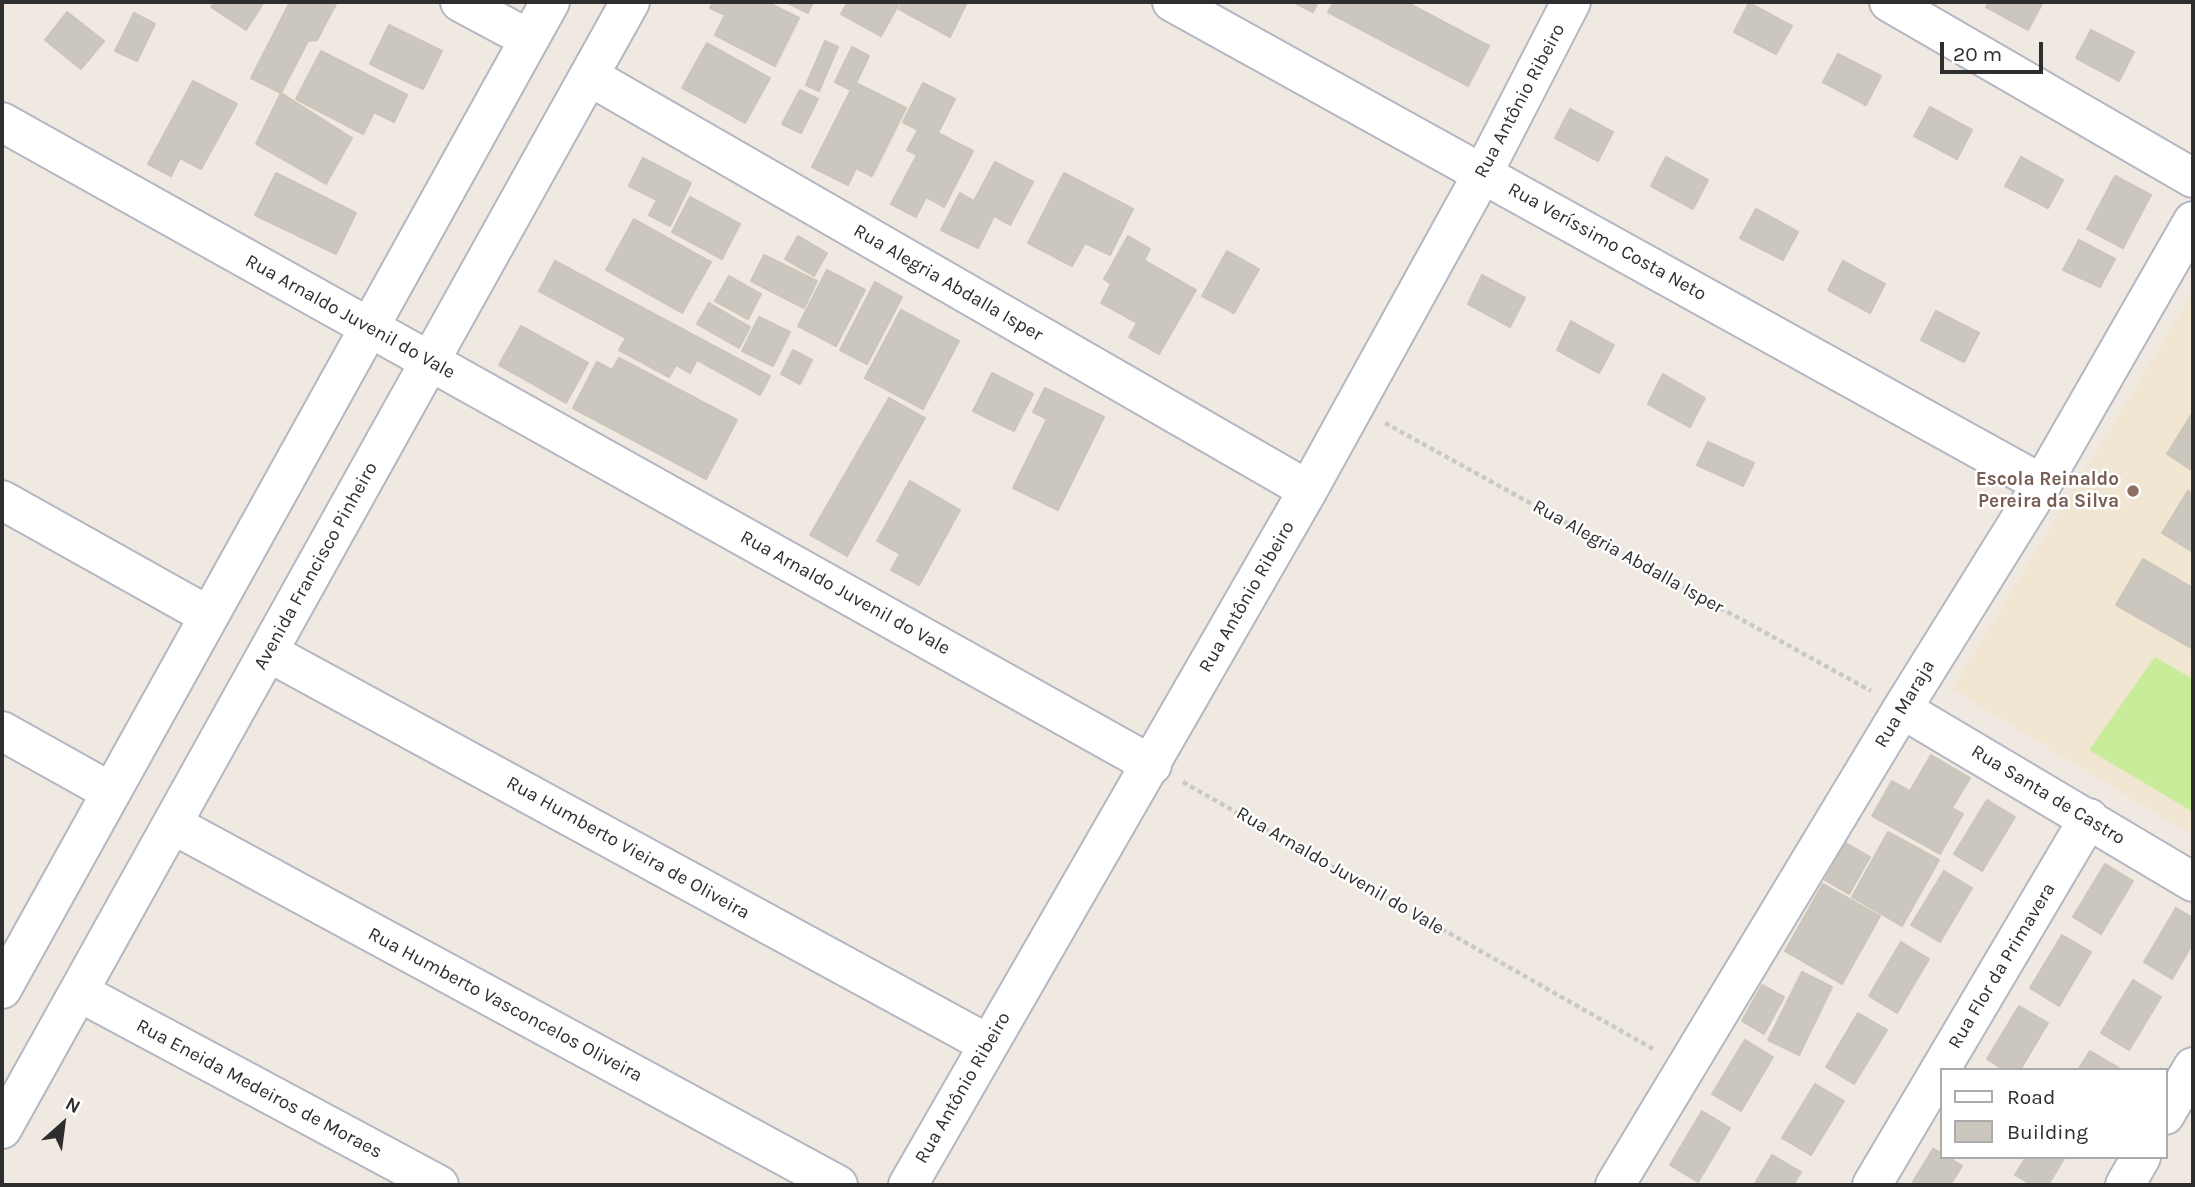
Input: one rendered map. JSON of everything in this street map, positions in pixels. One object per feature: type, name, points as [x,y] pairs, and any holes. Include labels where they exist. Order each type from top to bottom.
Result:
[{"type":"street","points":[[460,2],[529,39]]},
{"type":"street","points":[[7,967],[111,792],[550,2]]},
{"type":"street","name":"Avenida Francisco Pinheiro","points":[[2,1129],[630,2]]},
{"type":"street","name":"Rua Veríssimo Costa Neto","points":[[1172,2],[2042,484]]},
{"type":"street","name":"Rua Antônio Ribeiro","points":[[908,1185],[1308,490],[1483,173],[1572,2]]},
{"type":"street","points":[[1889,2],[2193,178]]},
{"type":"street","name":"Rua Alegria Abdalla Isper","points":[[589,76],[1308,490]]},
{"type":"street","name":"Rua Arnaldo Juvenil do Vale","points":[[2,122],[1152,765]]},
{"type":"street","name":"Rua Maraja","points":[[1615,1185],[1902,709],[2042,484],[2193,221]]},
{"type":"street","points":[[2,500],[209,616]]},
{"type":"street","name":"Rua Humberto Vieira de Oliveira","points":[[268,652],[988,1044]]},
{"type":"street","name":"Rua Santa de Castro","points":[[1902,709],[2193,882]]},
{"type":"street","points":[[2,731],[111,792]]},
{"type":"street","name":"Rua Flor da Primavera","points":[[1941,1068],[2089,818]]},
{"type":"street","name":"Rua Humberto Vasconcelos Oliveira","points":[[172,824],[838,1185]]},
{"type":"street","name":"Rua Eneida Medeiros de Moraes","points":[[79,992],[439,1185]]},
{"type":"street","points":[[2167,1112],[2193,1067]]},
{"type":"street","name":"Rua Flor da Primavera","points":[[1872,1185],[1940,1070]]},
{"type":"street","points":[[2125,1185],[2140,1159]]},
{"type":"path","name":"Rua Alegria Abdalla Isper","points":[[1354,405],[1902,709]]},
{"type":"path","name":"Rua Arnaldo Juvenil do Vale","points":[[1152,765],[1687,1069]]},
{"type":"shaded area","name":"Escola Reinaldo Pereira da Silva","points":[[2193,292],[2193,836],[1952,689]]},
{"type":"green space","points":[[2155,657],[2193,679],[2193,812],[2089,750]]},
{"type":"building","points":[[215,2],[264,2],[246,30],[211,7]]},
{"type":"building","points":[[290,2],[337,2],[317,40],[308,41],[281,93],[251,78]]},
{"type":"building","points":[[713,2],[767,2],[799,18],[775,66],[715,35],[725,15],[710,8]]},
{"type":"building","points":[[786,2],[813,2],[808,13]]},
{"type":"building","points":[[848,2],[900,2],[881,36],[841,14]]},
{"type":"building","points":[[903,2],[967,2],[950,37],[899,9]]},
{"type":"building","points":[[1293,2],[1318,2],[1313,12]]},
{"type":"building","points":[[1334,2],[1406,2],[1489,46],[1468,86],[1328,12]]},
{"type":"building","points":[[1989,2],[2043,2],[2028,30],[1986,7]]},
{"type":"building","points":[[1749,3],[1792,26],[1776,54],[1734,32]]},
{"type":"building","points":[[67,12],[104,41],[81,69],[45,40]]},
{"type":"building","points":[[134,13],[155,24],[137,61],[115,51]]},
{"type":"building","points":[[389,25],[442,51],[423,89],[370,64]]},
{"type":"building","points":[[2091,30],[2134,52],[2119,81],[2076,58]]},
{"type":"building","points":[[825,41],[838,47],[819,91],[806,85]]},
{"type":"building","points":[[707,43],[770,78],[745,123],[682,88]]},
{"type":"building","points":[[852,47],[869,56],[856,83],[906,108],[872,176],[856,168],[848,185],[812,167],[851,90],[835,82]]},
{"type":"building","points":[[321,51],[407,95],[394,122],[374,112],[363,134],[296,99]]},
{"type":"building","points":[[1838,54],[1881,76],[1866,105],[1823,82]]},
{"type":"building","points":[[193,81],[237,104],[201,169],[180,158],[171,176],[148,164]]},
{"type":"building","points":[[923,83],[955,99],[938,133],[973,151],[944,207],[926,197],[916,217],[891,204],[917,155],[907,150],[918,130],[903,122]]},
{"type":"building","points":[[800,90],[818,99],[801,133],[782,124]]},
{"type":"building","points":[[281,93],[352,138],[326,184],[256,144]]},
{"type":"building","points":[[1930,107],[1972,130],[1957,159],[1914,136]]},
{"type":"building","points":[[1570,109],[1613,132],[1598,161],[1555,138]]},
{"type":"building","points":[[1666,157],[1708,180],[1693,209],[1651,186]]},
{"type":"building","points":[[2021,157],[2063,180],[2048,208],[2005,186]]},
{"type":"building","points":[[643,158],[691,183],[670,226],[649,215],[657,200],[629,186]]},
{"type":"building","points":[[995,162],[1033,182],[1010,225],[994,216],[978,248],[941,230],[960,193],[974,201]]},
{"type":"building","points":[[276,173],[356,213],[336,254],[255,215]]},
{"type":"building","points":[[1064,173],[1133,209],[1110,255],[1085,243],[1072,266],[1028,243]]},
{"type":"building","points":[[2115,176],[2151,195],[2123,248],[2087,229]]},
{"type":"building","points":[[690,197],[740,224],[722,259],[672,232]]},
{"type":"building","points":[[1756,209],[1798,232],[1783,260],[1740,238]]},
{"type":"building","points":[[634,219],[711,262],[682,313],[606,270]]},
{"type":"building","points":[[798,236],[827,253],[814,276],[785,259]]},
{"type":"building","points":[[1128,236],[1150,249],[1144,260],[1196,290],[1159,354],[1129,337],[1137,323],[1101,303],[1111,284],[1104,279]]},
{"type":"building","points":[[2079,240],[2115,259],[2100,287],[2063,270]]},
{"type":"building","points":[[1227,251],[1259,269],[1234,313],[1202,296]]},
{"type":"building","points":[[764,255],[817,281],[804,308],[751,281]]},
{"type":"building","points":[[555,261],[770,376],[760,395],[697,360],[690,373],[676,365],[669,377],[619,350],[626,338],[539,291]]},
{"type":"building","points":[[1843,261],[1885,284],[1870,313],[1828,290]]},
{"type":"building","points":[[827,270],[865,290],[836,346],[798,326]]},
{"type":"building","points":[[1482,275],[1525,298],[1510,327],[1468,304]]},
{"type":"building","points":[[729,276],[761,294],[748,319],[715,301]]},
{"type":"building","points":[[875,282],[902,297],[867,364],[840,350]]},
{"type":"building","points":[[709,303],[750,327],[739,348],[697,324]]},
{"type":"building","points":[[901,310],[959,341],[923,409],[865,378]]},
{"type":"building","points":[[1936,311],[1979,333],[1964,362],[1921,340]]},
{"type":"building","points":[[759,317],[790,332],[773,366],[742,351]]},
{"type":"building","points":[[1571,321],[1614,345],[1599,373],[1557,350]]},
{"type":"building","points":[[521,326],[588,363],[566,403],[499,365]]},
{"type":"building","points":[[793,350],[812,360],[800,384],[781,374]]},
{"type":"building","points":[[619,358],[737,420],[706,479],[573,408],[597,362],[612,370]]},
{"type":"building","points":[[992,373],[1033,394],[1014,431],[973,411]]},
{"type":"building","points":[[1663,374],[1705,398],[1690,427],[1648,404]]},
{"type":"building","points":[[1045,388],[1104,417],[1058,510],[1013,488],[1047,419],[1033,412]]},
{"type":"building","points":[[889,398],[925,418],[847,556],[810,535]]},
{"type":"building","points":[[2193,412],[2193,471],[2167,454]]},
{"type":"building","points":[[1708,442],[1754,463],[1743,486],[1697,465]]},
{"type":"building","points":[[910,481],[960,510],[919,585],[891,570],[900,554],[877,541]]},
{"type":"building","points":[[2188,491],[2193,495],[2193,552],[2162,533]]},
{"type":"building","points":[[2143,559],[2193,588],[2193,649],[2116,605]]},
{"type":"building","points":[[1931,755],[1970,778],[1952,808],[1963,814],[1940,854],[1872,816],[1892,781],[1910,791]]},
{"type":"building","points":[[1987,800],[2015,817],[1982,871],[1954,854]]},
{"type":"building","points":[[1888,832],[1939,860],[1902,926],[1852,897]]},
{"type":"building","points":[[1846,843],[1870,857],[1849,894],[1825,880]]},
{"type":"building","points":[[2105,864],[2133,881],[2101,934],[2073,917]]},
{"type":"building","points":[[1944,871],[1972,888],[1940,942],[1911,925]]},
{"type":"building","points":[[1823,884],[1880,916],[1842,984],[1785,951]]},
{"type":"building","points":[[2176,908],[2193,918],[2193,943],[2172,979],[2144,962]]},
{"type":"building","points":[[2062,935],[2091,952],[2059,1006],[2030,988]]},
{"type":"building","points":[[1901,942],[1929,959],[1897,1013],[1869,996]]},
{"type":"building","points":[[1802,972],[1832,987],[1799,1055],[1768,1040]]},
{"type":"building","points":[[2133,980],[2161,997],[2129,1050],[2101,1033]]},
{"type":"building","points":[[1762,985],[1784,997],[1764,1034],[1742,1021]]},
{"type":"building","points":[[2019,1006],[2048,1023],[2021,1068],[2001,1068],[1987,1059]]},
{"type":"building","points":[[1858,1013],[1887,1030],[1854,1084],[1826,1067]]},
{"type":"building","points":[[1745,1040],[1773,1057],[1741,1111],[1712,1094]]},
{"type":"building","points":[[2090,1051],[2119,1068],[2079,1068]]},
{"type":"building","points":[[1815,1084],[1844,1101],[1811,1155],[1782,1138]]},
{"type":"building","points":[[1702,1111],[1730,1128],[1698,1182],[1670,1165]]},
{"type":"building","points":[[1933,1149],[1940,1152],[1940,1159],[1951,1159],[1962,1166],[1950,1185],[1911,1185]]},
{"type":"building","points":[[1772,1155],[1801,1172],[1793,1185],[1754,1185]]},
{"type":"building","points":[[2025,1159],[2064,1159],[2048,1185],[2032,1185],[2015,1175]]},
{"type":"place","name":"Escola Reinaldo Pereira da Silva","points":[[2133,491]]}]
